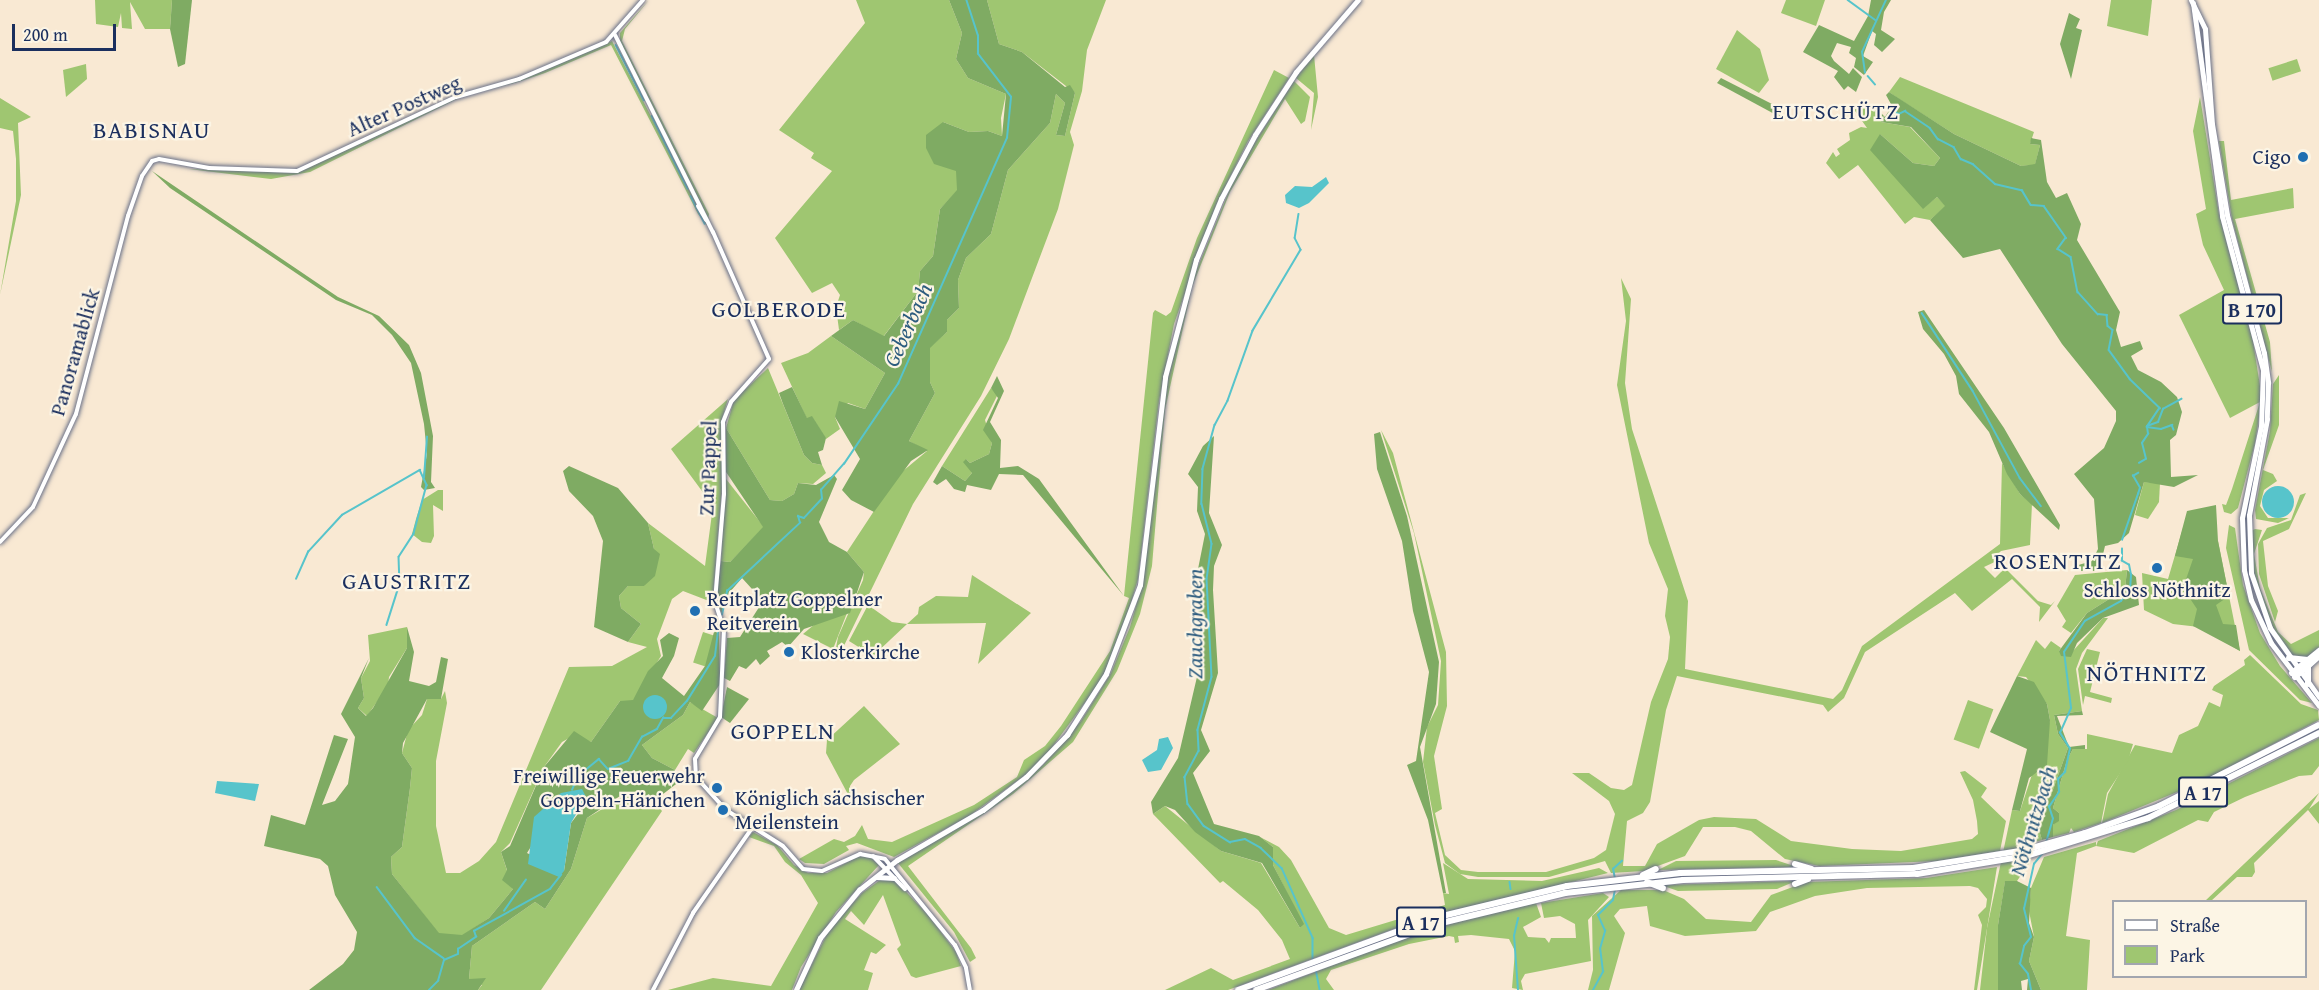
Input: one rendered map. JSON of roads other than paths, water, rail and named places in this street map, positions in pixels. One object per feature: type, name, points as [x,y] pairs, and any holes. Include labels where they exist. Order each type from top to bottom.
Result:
[{"type":"highway","points":[[2295,669],[2308,663],[2319,651]]},
{"type":"highway","points":[[2295,669],[2319,656]]},
{"type":"highway","points":[[2308,663],[2308,684]]},
{"type":"highway","name":"A 17","points":[[2111,828],[2180,796],[2319,725]]},
{"type":"highway","name":"A 17","points":[[1238,990],[1468,915],[1604,884],[1813,874],[1990,861],[2111,828],[2182,802],[2319,733]]},
{"type":"highway","points":[[1795,864],[1813,874]]},
{"type":"highway","points":[[1640,876],[1656,869]]},
{"type":"highway","points":[[1795,884],[1813,874]]},
{"type":"highway","name":"A 17","points":[[1620,882],[1640,876],[1813,874]]},
{"type":"highway","points":[[1646,882],[1663,888]]},
{"type":"highway","name":"A 17","points":[[1256,990],[1309,966]]},
{"type":"main road","points":[[796,990],[828,927],[874,878],[888,866],[983,810],[1026,777],[1067,735],[1106,675],[1140,585],[1159,415],[1184,298],[1221,199],[1255,135],[1296,72],[1358,0]]},
{"type":"main road","name":"B 170","points":[[2192,2],[2205,29],[2212,124],[2227,215],[2262,342],[2268,383],[2267,419],[2249,515],[2251,573],[2262,612],[2319,706]]},
{"type":"main road","name":"B 170","points":[[2192,2],[2220,205],[2263,370],[2261,426],[2242,522],[2244,570],[2262,626],[2319,697]]},
{"type":"main road","points":[[874,878],[894,878]]},
{"type":"street","name":"Alter Postweg","points":[[155,159],[203,168],[293,172],[456,97],[519,79],[615,35],[643,0]]},
{"type":"street","name":"Zur Pappel","points":[[615,35],[698,202],[769,359],[725,411],[724,494],[715,602],[724,629],[720,717],[699,749],[694,769],[698,780],[717,802],[752,828]]},
{"type":"street","name":"Panoramablick","points":[[0,542],[33,507],[76,414],[128,216],[142,176],[155,159]]},
{"type":"street","points":[[653,990],[693,913],[752,828],[783,846],[797,864],[813,872],[833,867],[847,857],[867,854],[880,856],[959,951],[970,990]]},
{"type":"street","points":[[888,866],[894,878],[931,915]]},
{"type":"water","points":[[1326,177],[1329,183],[1309,203],[1299,208],[1286,203],[1285,195],[1295,186],[1312,187]]},
{"type":"water","points":[[2278,486],[2289,491],[2294,502],[2289,513],[2278,518],[2267,513],[2262,502],[2267,491]]},
{"type":"water","points":[[655,695],[664,698],[667,707],[664,716],[655,719],[646,716],[643,707],[646,698]]},
{"type":"water","points":[[1168,737],[1173,748],[1161,770],[1148,772],[1142,760],[1157,750],[1159,739]]},
{"type":"water","points":[[217,781],[259,784],[255,801],[215,793]]},
{"type":"water","points":[[582,789],[586,797],[571,823],[564,871],[559,877],[528,864],[534,817],[561,793]]},
{"type":"waterway","name":"Geberbach","points":[[722,615],[727,591],[800,523],[798,516],[804,518],[822,499],[821,490],[844,464],[898,384],[1007,138],[1011,97],[978,54],[978,36],[966,0]]},
{"type":"waterway","points":[[1848,0],[1876,20]]},
{"type":"waterway","name":"Nöthnitzbach","points":[[1865,73],[1862,52],[1886,0]]},
{"type":"waterway","points":[[616,45],[644,100]]},
{"type":"waterway","name":"Nöthnitzbach","points":[[1868,76],[1875,84]]},
{"type":"waterway","name":"Nöthnitzbach","points":[[1890,110],[1899,114],[1905,111],[1930,128],[1938,139],[1954,147],[1961,159],[1973,164],[1995,184],[2022,190],[2031,205],[2044,206],[2066,238],[2058,249],[2071,257],[2078,292],[2098,314],[2107,315],[2108,326],[2113,330],[2109,350],[2130,379],[2160,408],[2147,427]]},
{"type":"waterway","points":[[652,116],[688,189]]},
{"type":"waterway","points":[[691,196],[705,224]]},
{"type":"waterway","name":"Zauchgraben","points":[[1299,214],[1295,238],[1301,250],[1253,331],[1228,401],[1215,425],[1203,469],[1202,504],[1212,544],[1207,579],[1212,677],[1198,730],[1199,751],[1185,777],[1188,804],[1204,826],[1230,842],[1245,839],[1261,848],[1282,868],[1313,938],[1313,959]]},
{"type":"waterway","points":[[1922,313],[1973,391],[2020,478],[2041,506]]},
{"type":"waterway","name":"Nöthnitzbach","points":[[2147,426],[2158,422],[2163,409],[2181,399]]},
{"type":"waterway","name":"Nöthnitzbach","points":[[2139,463],[2146,459],[2142,443],[2148,434],[2147,427],[2161,429],[2172,425],[2174,430]]},
{"type":"waterway","points":[[424,478],[427,437]]},
{"type":"waterway","points":[[296,579],[308,552],[342,515],[420,470],[427,485],[414,534],[399,557],[400,584],[387,625]]},
{"type":"waterway","name":"Nöthnitzbach","points":[[2122,540],[2140,488],[2133,476],[2138,473]]},
{"type":"waterway","name":"Nöthnitzbach","points":[[2046,843],[2053,819],[2049,807],[2059,792],[2058,779],[2065,772],[2070,749],[2060,733],[2071,708],[2064,652],[2085,621],[2121,601],[2130,590],[2131,575],[2129,565],[2122,561],[2122,549]]},
{"type":"waterway","name":"Geberbach","points":[[572,790],[578,776],[599,759],[608,769],[628,761],[642,737],[657,729],[663,718],[671,718],[687,701],[715,656],[719,621]]},
{"type":"waterway","name":"Nöthnitzbach","points":[[2031,990],[2028,974],[2020,964],[2024,946],[2031,937],[2024,909],[2034,864],[2043,853]]},
{"type":"waterway","points":[[1615,879],[1613,869],[1622,861]]},
{"type":"waterway","name":"Geberbach","points":[[429,990],[438,981],[444,960],[458,954],[458,949],[476,937],[474,931],[550,889],[561,875]]},
{"type":"waterway","points":[[504,911],[526,880]]},
{"type":"waterway","points":[[1510,882],[1511,889]]},
{"type":"waterway","name":"Geberbach","points":[[377,887],[415,938],[444,958]]},
{"type":"waterway","points":[[1593,990],[1603,972],[1600,949],[1605,931],[1598,915],[1613,900],[1615,890]]},
{"type":"waterway","points":[[1518,918],[1514,936],[1518,990]]},
{"type":"waterway","name":"Zauchgraben","points":[[1316,969],[1320,990]]},
{"type":"place","name":"Cigo","points":[[2303,157]]},
{"type":"place","name":"Schloss Nöthnitz","points":[[2157,568]]},
{"type":"place","name":"Reitplatz Goppelner Reitverein","points":[[695,611]]},
{"type":"place","name":"Klosterkirche","points":[[789,652]]},
{"type":"place","name":"Freiwillige Feuerwehr Goppeln-Hänichen","points":[[717,788]]},
{"type":"place","name":"Königlich sächsischer Meilenstein","points":[[723,810]]},
{"type":"district","name":"EUTSCHÜTZ","points":[[1836,112]]},
{"type":"district","name":"BABISNAU","points":[[152,130]]},
{"type":"district","name":"GOLBERODE","points":[[779,309]]},
{"type":"district","name":"ROSENTITZ","points":[[2058,561]]},
{"type":"district","name":"GAUSTRITZ","points":[[407,581]]},
{"type":"district","name":"NÖTHNITZ","points":[[2147,673]]},
{"type":"district","name":"GOPPELN","points":[[783,731]]}]
